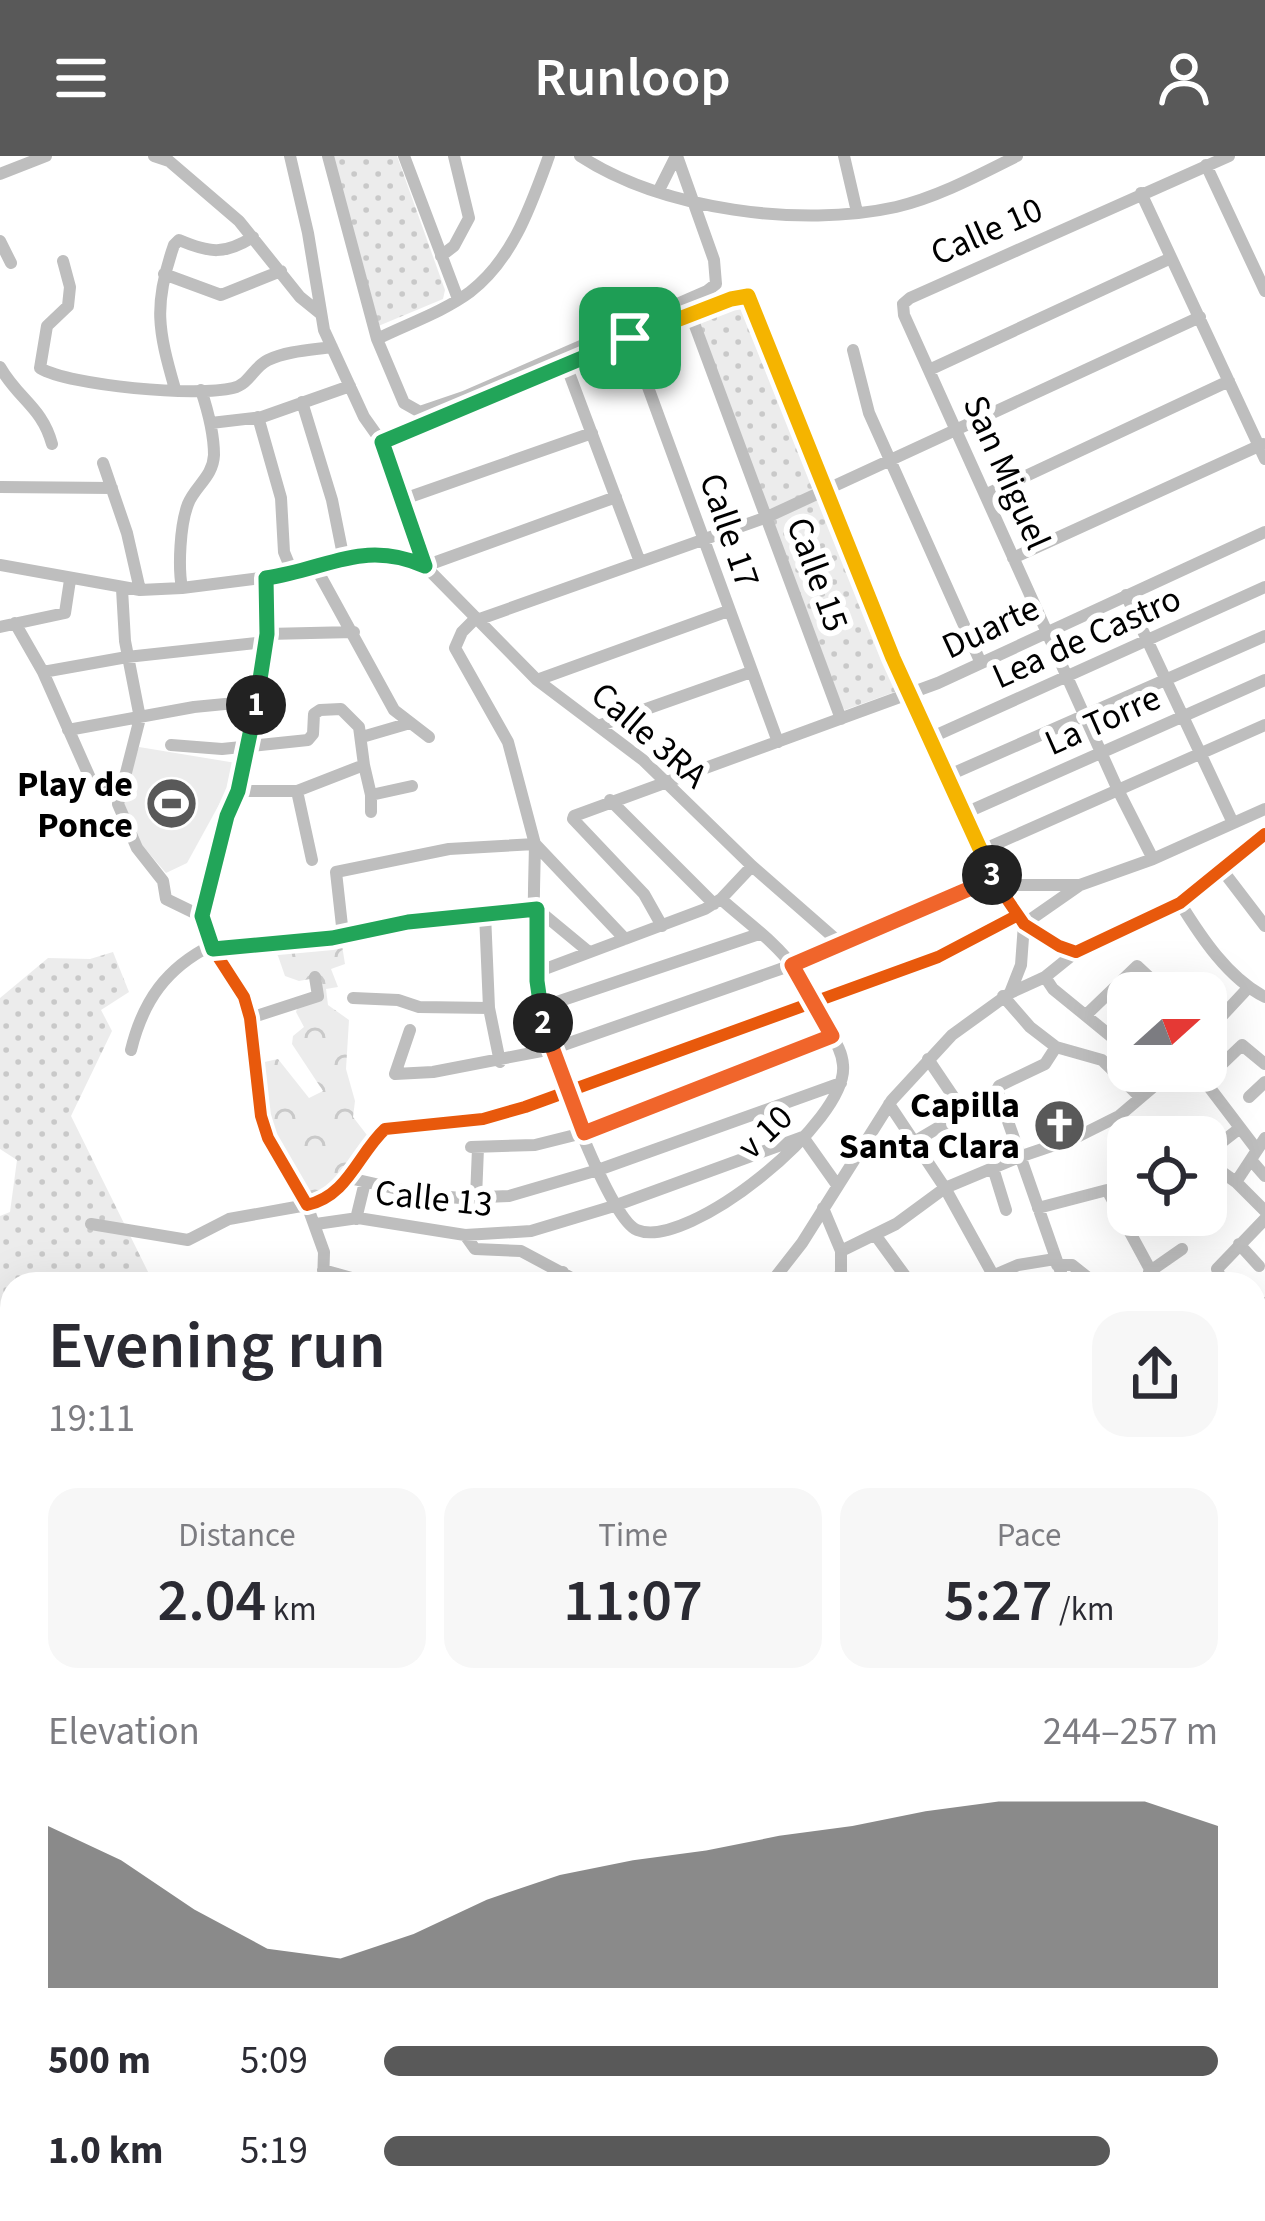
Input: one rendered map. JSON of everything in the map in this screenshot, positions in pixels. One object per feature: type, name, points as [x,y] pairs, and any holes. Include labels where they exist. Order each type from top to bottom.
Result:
[{"type":"street","points":[[0,174],[13,162],[46,156]]},
{"type":"street","points":[[154,156],[168,159],[239,221],[300,297],[322,314]]},
{"type":"street","points":[[290,156],[332,347],[364,417],[382,442],[425,566]]},
{"type":"street","points":[[328,156],[377,339],[404,403],[420,412],[707,291],[718,275],[677,156]]},
{"type":"street","points":[[404,156],[458,298]]},
{"type":"street","points":[[441,256],[454,246],[470,218],[454,156]]},
{"type":"street","points":[[377,339],[471,291],[523,225],[549,156]]},
{"type":"street","points":[[580,156],[658,192],[785,215],[896,206],[1017,156]]},
{"type":"street","points":[[658,192],[677,156]]},
{"type":"street","points":[[844,156],[857,212]]},
{"type":"street","points":[[978,156],[985,172]]},
{"type":"street","name":"Calle 10","points":[[903,304],[1228,156]]},
{"type":"street","points":[[1207,166],[1265,291]]},
{"type":"street","points":[[1013,558],[1263,450],[1142,193]]},
{"type":"street","points":[[175,389],[157,307],[176,241],[212,253],[236,248],[253,237]]},
{"type":"street","points":[[0,241],[10,263]]},
{"type":"street","points":[[929,370],[1171,258]]},
{"type":"street","points":[[63,261],[70,287],[68,306],[47,326],[40,368],[51,375],[94,384],[236,388],[270,359],[332,347]]},
{"type":"street","points":[[164,274],[221,295],[281,271]]},
{"type":"street","points":[[382,442],[630,338],[748,296],[893,658],[980,851],[1020,920],[1076,952]]},
{"type":"street","name":"San Miguel","points":[[903,304],[956,432],[1153,859]]},
{"type":"street","name":"Calle 15","points":[[691,315],[841,719]]},
{"type":"street","points":[[614,1206],[566,1090],[539,1008],[535,844],[508,742],[455,648],[461,632],[476,620],[767,517],[1200,317]]},
{"type":"street","name":"Calle 17","points":[[630,338],[778,742]]},
{"type":"street","points":[[853,350],[869,413],[980,661]]},
{"type":"street","points":[[566,365],[640,562]]},
{"type":"street","points":[[0,367],[22,400],[46,421],[52,444]]},
{"type":"street","points":[[986,495],[1229,381]]},
{"type":"street","points":[[212,423],[258,417],[350,386]]},
{"type":"street","points":[[182,589],[180,549],[188,503],[206,481],[212,463],[212,423],[201,390]]},
{"type":"street","points":[[302,402],[332,500],[344,560]]},
{"type":"street","points":[[258,417],[281,498],[284,552],[293,574]]},
{"type":"street","points":[[401,500],[592,433]]},
{"type":"street","points":[[103,463],[140,590]]},
{"type":"street","points":[[0,487],[112,488]]},
{"type":"street","points":[[0,565],[140,590],[293,574],[371,552],[397,554],[425,566],[616,496]]},
{"type":"street","name":"Duarte","points":[[662,926],[644,894],[573,819],[610,800],[912,693],[1265,532]]},
{"type":"street","name":"Calle 3RA","points":[[425,566],[537,680],[666,781],[752,866],[840,943]]},
{"type":"street","points":[[316,568],[394,710],[429,737]]},
{"type":"street","points":[[266,578],[266,638],[257,701],[238,791],[227,816],[202,916],[213,947],[244,997],[261,1116],[268,1138],[316,1224],[324,1252],[323,1272]]},
{"type":"street","points":[[0,627],[65,614],[70,580]]},
{"type":"street","name":"Lea de Castro","points":[[930,738],[1265,587]]},
{"type":"street","points":[[122,589],[140,718],[118,804],[143,859],[163,881],[166,899],[202,916]]},
{"type":"street","points":[[1126,596],[1233,823]]},
{"type":"street","points":[[537,680],[728,611]]},
{"type":"street","points":[[15,623],[43,672],[90,778],[97,787],[118,790]]},
{"type":"street","points":[[43,672],[266,638],[354,632]]},
{"type":"street","points":[[947,776],[1265,636]]},
{"type":"street","points":[[598,726],[751,673]]},
{"type":"street","name":"La Torre","points":[[963,814],[1265,680]]},
{"type":"street","points":[[68,730],[257,701]]},
{"type":"street","points":[[171,746],[206,750],[308,740],[314,714],[341,710],[362,736],[371,812]]},
{"type":"street","points":[[362,736],[410,723]]},
{"type":"street","points":[[980,851],[1265,724]]},
{"type":"street","points":[[238,791],[297,791],[364,765]]},
{"type":"street","points":[[371,795],[412,786]]},
{"type":"street","points":[[297,791],[312,860]]},
{"type":"street","points":[[349,1178],[420,1194],[476,1198],[523,1192],[841,1083],[841,1051],[792,965],[610,800]]},
{"type":"street","points":[[91,1224],[188,1240],[230,1219],[320,1202],[349,1178],[385,1129],[483,1119],[813,1004],[938,957],[1020,920],[1080,885],[1153,859],[1265,809]]},
{"type":"street","points":[[778,1272],[890,1104],[952,1035],[1006,994],[1045,977],[1076,952],[1180,902],[1264,838]]},
{"type":"street","points":[[343,935],[336,872],[449,849],[535,844],[625,939]]},
{"type":"street","points":[[536,972],[718,901],[752,866]]},
{"type":"street","points":[[1223,871],[1265,926]]},
{"type":"street","points":[[410,1030],[394,1074],[500,1062],[552,1049],[792,965],[978,885],[1080,885]]},
{"type":"street","points":[[1180,902],[1198,932],[1248,988],[1265,997]]},
{"type":"street","points":[[131,1050],[145,1006],[166,975],[213,947],[537,909],[589,952]]},
{"type":"street","points":[[485,914],[489,1008],[500,1062]]},
{"type":"street","points":[[1006,994],[1021,964],[1020,920]]},
{"type":"street","points":[[539,1008],[759,934]]},
{"type":"street","points":[[250,1018],[318,996],[315,977]]},
{"type":"street","points":[[1045,977],[1107,1033]]},
{"type":"street","points":[[1227,1010],[1248,988]]},
{"type":"street","points":[[1006,994],[1030,1028],[1056,1047],[1108,1064],[1140,1097]]},
{"type":"street","points":[[1086,1015],[1107,994]]},
{"type":"street","points":[[353,998],[398,1000],[418,1007],[489,1008]]},
{"type":"street","points":[[476,1198],[474,1148],[536,1145],[584,1133],[832,1036]]},
{"type":"street","points":[[1227,1060],[1242,1046],[1265,1064]]},
{"type":"street","points":[[1056,1047],[1046,1064],[999,1086],[1060,1272]]},
{"type":"street","points":[[914,1142],[958,1116],[962,1108],[928,1059]]},
{"type":"street","points":[[1249,1096],[1265,1082]]},
{"type":"street","name":"v 10","points":[[614,1206],[635,1230],[652,1233],[749,1188],[773,1170],[823,1116],[841,1083]]},
{"type":"street","points":[[841,1251],[875,1236],[945,1188],[1120,1116],[1146,1092]]},
{"type":"street","points":[[1213,1092],[1258,1150],[1265,1176]]},
{"type":"street","points":[[890,1104],[945,1188],[988,1272]]},
{"type":"street","points":[[1227,1138],[1240,1128]]},
{"type":"street","points":[[803,1137],[837,1185]]},
{"type":"street","name":"Calle 13","points":[[316,1224],[356,1219],[465,1235],[544,1229],[803,1137]]},
{"type":"street","points":[[1236,1182],[1258,1150]]},
{"type":"street","points":[[993,1168],[1006,1210]]},
{"type":"street","points":[[1218,1272],[1265,1215],[1227,1176]]},
{"type":"street","points":[[356,1219],[365,1182]]},
{"type":"street","points":[[1038,1208],[1107,1190],[1150,1272]]},
{"type":"street","points":[[823,1208],[841,1251],[838,1272]]},
{"type":"street","points":[[465,1235],[475,1249],[520,1251],[563,1272]]},
{"type":"street","points":[[875,1236],[901,1272]]},
{"type":"street","points":[[1239,1244],[1259,1266]]},
{"type":"street","points":[[1159,1272],[1182,1249]]},
{"type":"street","points":[[1020,1272],[1056,1262],[1081,1272]]},
{"type":"green space","points":[[330,156],[397,156],[445,290],[443,299],[376,327]]},
{"type":"green space","points":[[731,299],[750,303],[823,493],[767,517],[692,318]]},
{"type":"green space","points":[[828,495],[882,657],[903,689],[845,710],[833,698],[768,522]]},
{"type":"green space","name":"Play de Ponce","points":[[139,747],[236,763],[238,770],[187,863],[166,873],[141,844],[121,796]]},
{"type":"green space","points":[[341,939],[345,964],[331,969],[338,987],[326,989],[328,1005],[349,1020],[346,1069],[355,1101],[353,1117],[370,1139],[355,1169],[311,1202],[269,1138],[260,1063],[278,1059],[309,1098],[323,1091],[292,1044],[293,1036],[304,1027],[296,1012],[299,1003],[315,995],[310,979],[285,976],[277,953],[284,947]]},
{"type":"green space","points":[[113,952],[129,992],[101,1010],[112,1031],[71,1116],[148,1272],[0,1272],[0,1216],[10,1212],[17,1160],[0,1149],[0,998],[48,958],[90,959]]},
{"type":"cycle path","points":[[381,441],[740,295],[748,296],[893,658],[996,883],[1024,924],[1076,952],[1180,903],[1265,834]]},
{"type":"cycle path","points":[[266,578],[267,634],[257,701],[238,791],[201,916],[213,949],[244,997],[268,1138],[307,1205],[343,1184],[385,1129],[483,1119],[525,1107],[938,957],[1016,916]]},
{"type":"place","name":"Play de Ponce","points":[[172,804]]},
{"type":"place","name":"Capilla Santa Clara","points":[[1059,1125]]},
{"type":"route","points":[[748,296],[893,658],[996,883],[978,885],[792,965],[832,1036],[584,1133],[562,1083],[539,1008],[537,909],[408,922],[332,938],[213,949],[202,916],[227,816],[238,791],[257,701],[267,634],[266,578],[371,552],[397,554],[425,566],[382,442],[630,338],[748,296]]}]
